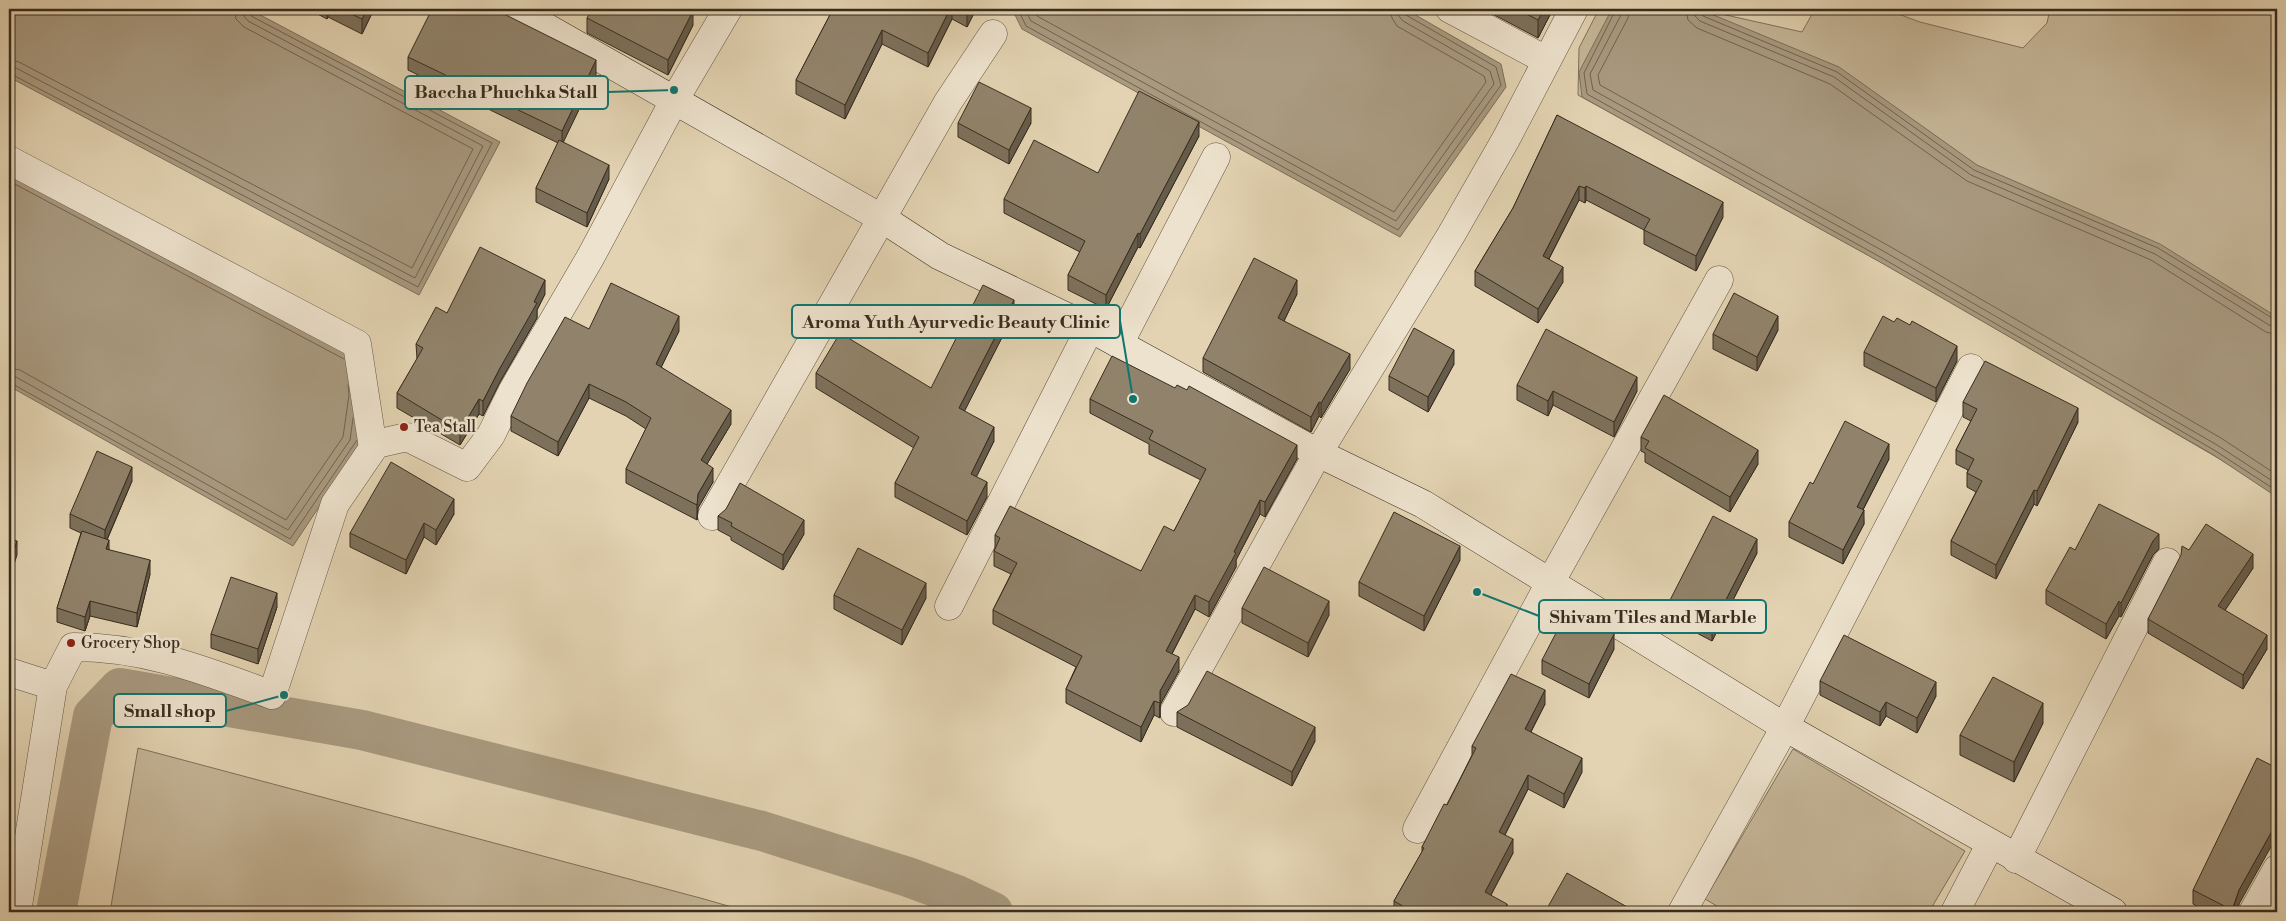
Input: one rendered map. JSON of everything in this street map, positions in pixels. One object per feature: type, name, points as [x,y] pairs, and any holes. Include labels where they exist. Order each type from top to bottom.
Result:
[{"type":"street","points":[[514,9],[883,219],[940,256],[1090,328],[1318,453],[1423,504],[1786,727],[1990,845],[2114,912]]},
{"type":"street","points":[[17,912],[53,686],[73,647],[109,647],[181,662],[272,695],[335,504],[376,444],[407,437],[467,466],[491,435],[513,390],[590,258],[675,99],[728,9]]},
{"type":"street","points":[[1450,9],[1546,60]]},
{"type":"street","points":[[1174,712],[1318,453],[1451,235],[1506,138],[1574,9]]},
{"type":"street","points":[[712,516],[948,102],[993,34]]},
{"type":"street","points":[[1119,344],[1216,157]]},
{"type":"street","points":[[9,160],[357,344],[373,448]]},
{"type":"street","points":[[1417,829],[1550,581],[1719,280]]},
{"type":"street","points":[[949,606],[1090,328]]},
{"type":"street","points":[[1682,912],[1786,727],[1971,368]]},
{"type":"street","points":[[2016,859],[2167,562]]},
{"type":"street","points":[[9,672],[53,686]]},
{"type":"street","points":[[1955,912],[1990,845]]},
{"type":"street","points":[[2253,912],[2277,869]]},
{"type":"shaded area","points":[[1599,9],[1699,9],[1802,32],[1815,9],[1885,9],[1920,22],[2023,48],[2047,23],[2050,9],[2277,9],[2277,494],[1888,266],[1578,95],[1579,48]]},
{"type":"shaded area","points":[[138,748],[704,899],[749,912],[110,912]]},
{"type":"shaded area","points":[[1793,749],[1965,851],[1929,912],[1727,912],[1705,899]]},
{"type":"water","points":[[9,9],[249,9],[500,142],[419,295],[9,77]]},
{"type":"water","points":[[1012,9],[1405,9],[1501,64],[1506,87],[1400,237],[1022,29]]},
{"type":"water","points":[[1612,9],[1699,9],[1839,67],[1977,165],[2160,244],[2277,317],[2277,497],[2212,454],[1880,262],[1582,97],[1579,72]]},
{"type":"water","points":[[9,160],[364,348],[361,444],[293,546],[9,386]]},
{"type":"building","points":[[341,9],[367,9],[362,19]]},
{"type":"building","points":[[432,9],[494,9],[596,60],[562,131],[408,57]]},
{"type":"building","points":[[592,9],[688,9],[693,11],[668,60],[587,18]]},
{"type":"building","points":[[833,9],[950,9],[928,53],[882,30],[845,105],[796,80]]},
{"type":"building","points":[[1517,9],[1544,9],[1538,20]]},
{"type":"building","points":[[979,82],[1031,108],[1009,150],[958,123]]},
{"type":"building","points":[[1139,91],[1199,122],[1106,295],[1068,275],[1085,241],[1004,199],[1034,140],[1098,173]]},
{"type":"building","points":[[1557,115],[1723,202],[1696,256],[1644,230],[1650,219],[1586,186],[1585,188],[1579,186],[1543,256],[1563,267],[1538,309],[1475,271],[1513,208]]},
{"type":"building","points":[[559,140],[609,165],[587,213],[536,188]]},
{"type":"building","points":[[480,247],[545,280],[534,302],[537,303],[483,401],[479,399],[460,431],[397,393],[423,348],[416,344],[436,307],[447,313]]},
{"type":"building","points":[[1254,258],[1297,280],[1278,318],[1350,354],[1311,417],[1203,358]]},
{"type":"building","points":[[611,283],[679,316],[656,364],[731,410],[701,460],[713,468],[698,494],[697,505],[626,469],[651,418],[626,402],[589,384],[558,442],[511,416],[527,383],[565,317],[589,329]]},
{"type":"building","points":[[983,285],[1014,300],[959,408],[994,427],[971,474],[987,482],[967,521],[895,483],[919,437],[816,373],[840,333],[931,388]]},
{"type":"building","points":[[1734,293],[1778,316],[1757,357],[1713,334]]},
{"type":"building","points":[[1883,316],[1894,322],[1897,318],[1910,325],[1912,321],[1957,346],[1936,388],[1864,352]]},
{"type":"building","points":[[1414,328],[1454,350],[1428,397],[1389,376]]},
{"type":"building","points":[[1546,329],[1637,377],[1614,422],[1553,391],[1548,401],[1517,385]]},
{"type":"building","points":[[1112,356],[1175,388],[1177,385],[1187,390],[1189,386],[1297,445],[1265,502],[1260,500],[1234,552],[1236,553],[1209,602],[1195,595],[1166,651],[1179,657],[1160,691],[1160,703],[1154,701],[1141,727],[1066,689],[1082,656],[993,610],[1017,563],[994,551],[1000,538],[995,535],[1010,506],[1141,571],[1164,526],[1174,531],[1206,469],[1149,439],[1153,431],[1090,399]]},
{"type":"building","points":[[1985,361],[2078,408],[2037,491],[2034,490],[1996,565],[1951,541],[1982,481],[1967,473],[1974,459],[1956,450],[1977,409],[1963,402]]},
{"type":"building","points":[[1664,395],[1758,450],[1730,497],[1645,448],[1649,441],[1641,437]]},
{"type":"building","points":[[1845,421],[1889,444],[1857,507],[1864,510],[1843,550],[1789,522],[1810,482],[1813,484]]},
{"type":"building","points":[[97,451],[132,467],[105,530],[70,514]]},
{"type":"building","points":[[391,462],[454,499],[436,530],[424,523],[406,560],[350,533]]},
{"type":"building","points":[[740,483],[804,520],[783,555],[731,526],[732,523],[718,516],[726,509]]},
{"type":"building","points":[[2099,504],[2159,534],[2153,541],[2121,603],[2119,601],[2106,624],[2046,590],[2070,547],[2075,550]]},
{"type":"building","points":[[1394,512],[1460,546],[1424,616],[1359,582]]},
{"type":"building","points":[[1713,516],[1757,539],[1712,627],[1668,604]]},
{"type":"building","points":[[2206,524],[2253,554],[2218,606],[2267,635],[2243,675],[2148,619],[2181,555],[2182,546],[2189,550]]},
{"type":"building","points":[[82,531],[109,540],[106,549],[150,560],[137,613],[90,601],[85,617],[57,608]]},
{"type":"building","points":[[9,538],[17,541],[9,566]]},
{"type":"building","points":[[858,548],[926,583],[902,630],[834,595]]},
{"type":"building","points":[[1264,567],[1329,601],[1308,643],[1242,608]]},
{"type":"building","points":[[231,577],[277,593],[258,649],[211,634]]},
{"type":"building","points":[[1568,610],[1614,634],[1589,684],[1542,660]]},
{"type":"building","points":[[1844,635],[1936,682],[1917,718],[1886,702],[1880,712],[1820,681]]},
{"type":"building","points":[[1207,671],[1315,727],[1292,772],[1177,712],[1188,705]]},
{"type":"building","points":[[1511,674],[1545,690],[1525,729],[1582,758],[1564,794],[1528,775],[1499,832],[1513,839],[1485,892],[1507,904],[1503,912],[1413,912],[1394,901],[1424,848],[1422,847],[1444,804],[1447,805],[1476,748],[1472,746]]},
{"type":"building","points":[[1993,677],[2043,703],[2014,762],[1960,735]]},
{"type":"building","points":[[2257,758],[2277,768],[2277,822],[2239,890],[2232,910],[2193,890]]},
{"type":"building","points":[[1567,873],[1636,912],[1545,912]]},
{"type":"waterway","points":[[56,912],[93,716],[120,688],[362,730],[762,831],[908,877],[957,895],[993,912]]},
{"type":"place","name":"Baccha Phuchka Stall","points":[[674,90]]},
{"type":"place","name":"Aroma Yuth Ayurvedic Beauty Clinic","points":[[1133,399]]},
{"type":"place","name":"Tea Stall","points":[[404,427]]},
{"type":"place","name":"Shivam Tiles and Marble","points":[[1477,592]]},
{"type":"place","name":"Grocery Shop","points":[[71,643]]},
{"type":"place","name":"Small shop","points":[[284,695]]}]
